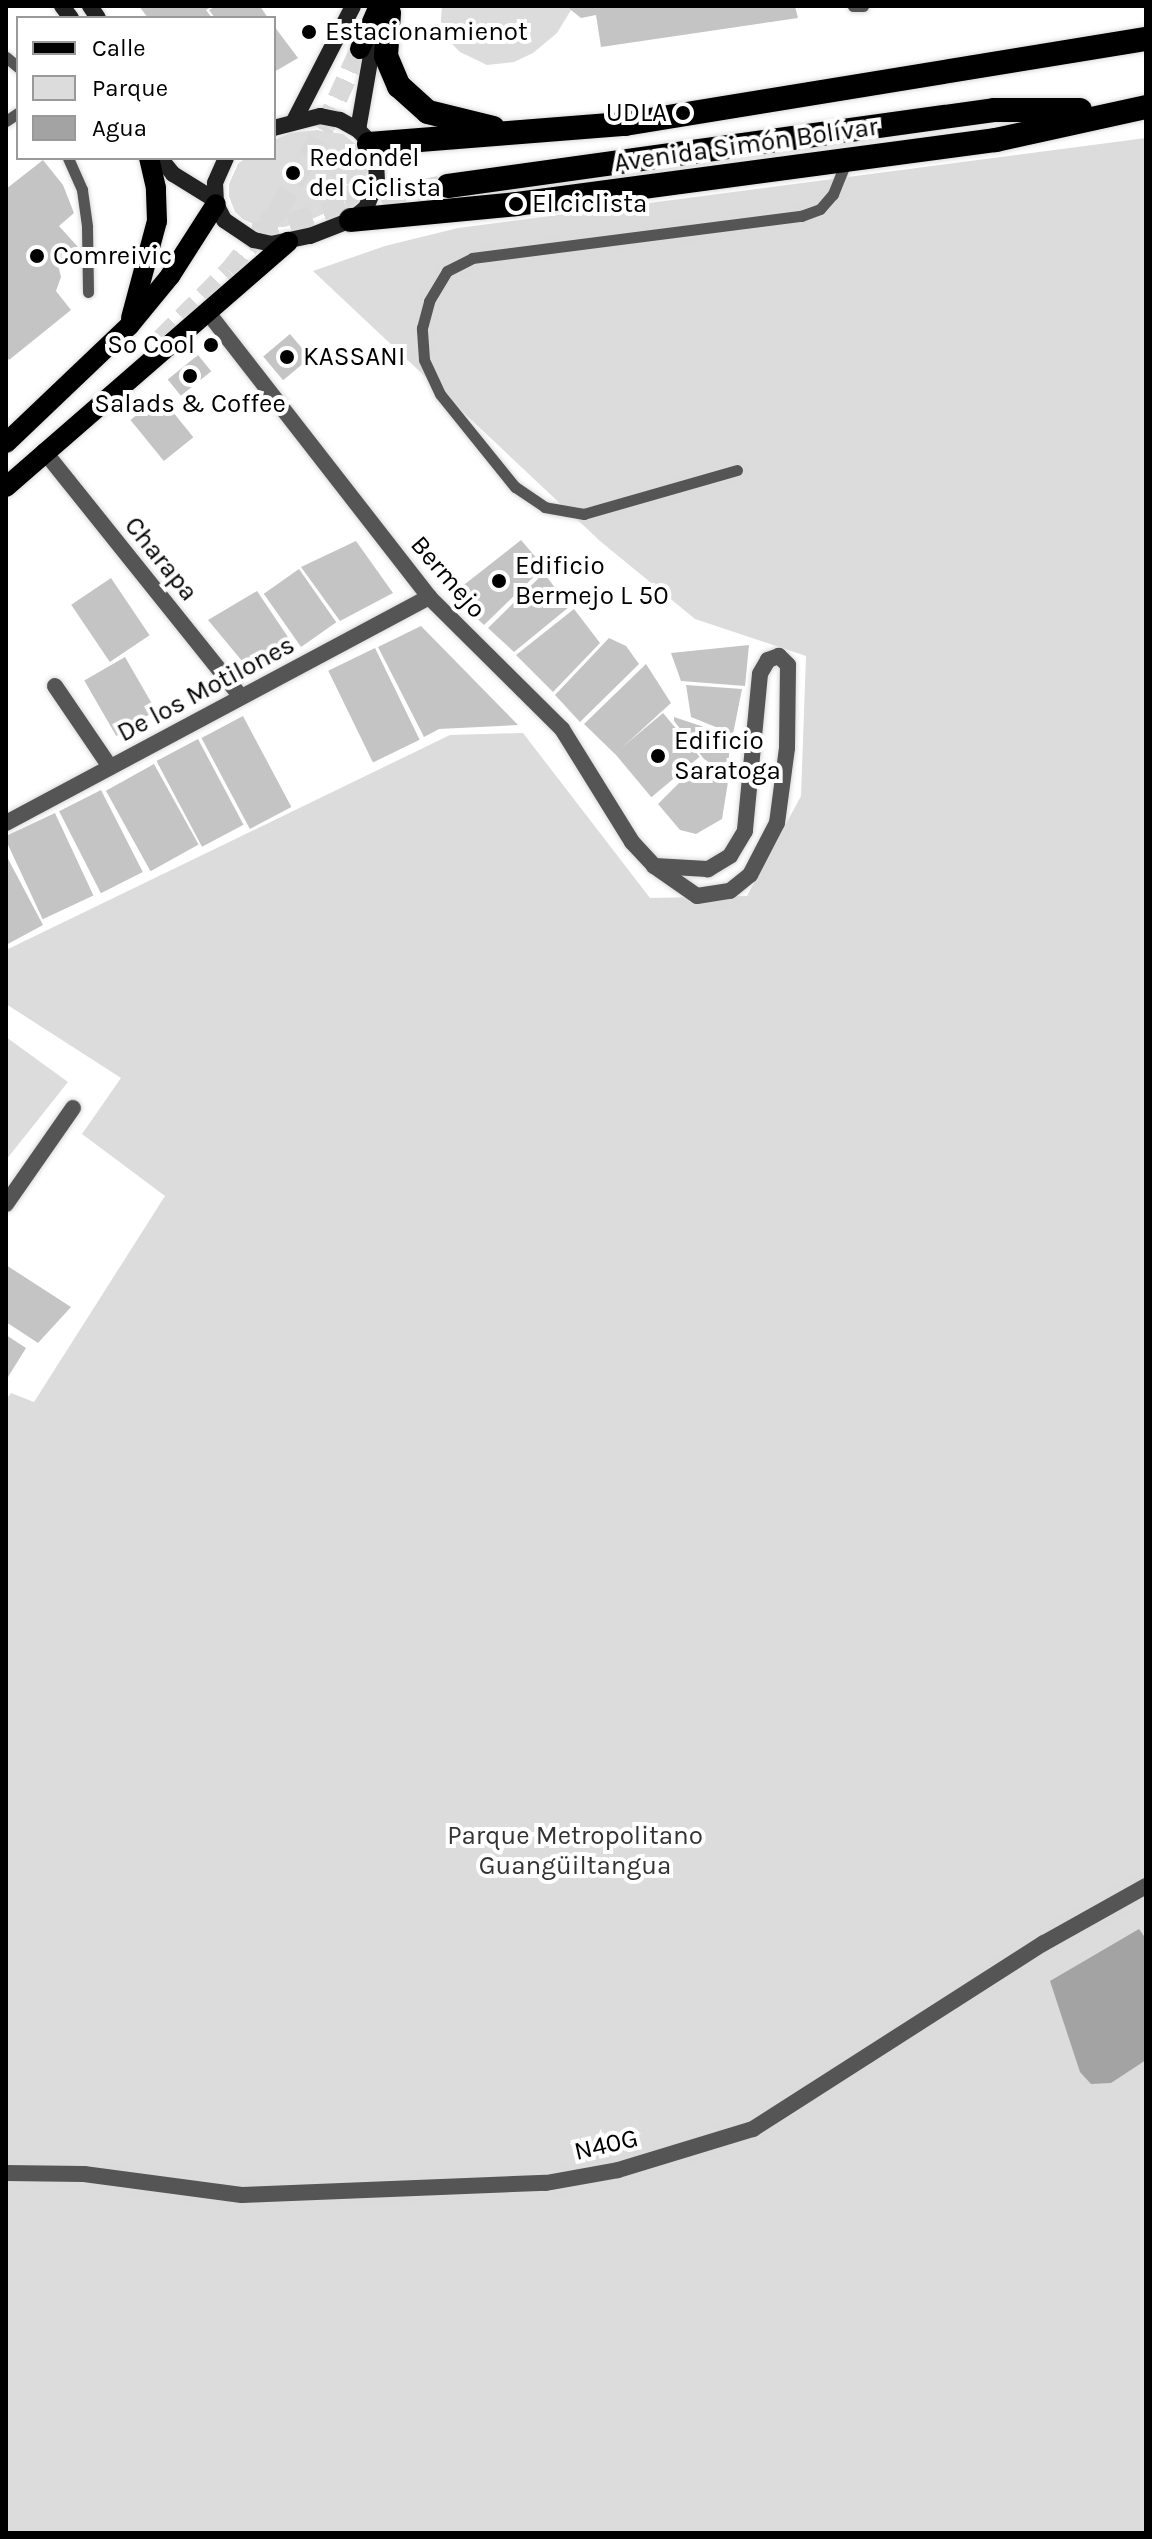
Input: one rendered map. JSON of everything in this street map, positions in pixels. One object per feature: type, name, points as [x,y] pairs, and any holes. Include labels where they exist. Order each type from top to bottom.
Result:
[{"type":"highway","points":[[387,8],[386,56],[399,86],[428,112],[519,134]]},
{"type":"highway","name":"Avenida Simón Bolívar","points":[[363,137],[519,134],[625,124],[1146,39]]},
{"type":"highway","points":[[448,186],[994,110],[1134,109]]},
{"type":"highway","name":"Avenida Simón Bolívar","points":[[351,220],[516,204],[996,140],[1134,109]]},
{"type":"main road","points":[[360,49],[387,8]]},
{"type":"main road","points":[[129,326],[157,221],[156,188],[149,160]]},
{"type":"main road","points":[[6,443],[129,326],[170,276],[216,202]]},
{"type":"main road","points":[[6,487],[75,424],[209,314],[288,242]]},
{"type":"main road","points":[[75,424],[161,339]]},
{"type":"street","points":[[294,121],[353,6]]},
{"type":"street","points":[[363,137],[372,50],[387,8]]},
{"type":"street","points":[[224,160],[219,166],[215,183],[216,202],[224,220],[254,240],[288,242],[351,220],[366,208],[377,181],[376,161],[363,137],[340,120],[320,116],[276,127]]},
{"type":"street","points":[[162,160],[173,174],[216,202]]},
{"type":"street","name":"Bermejo","points":[[209,314],[429,597],[562,729],[632,842],[654,866],[697,896],[730,891],[750,875],[766,850],[777,823],[787,748],[788,665],[779,656],[768,660],[760,674],[745,831],[730,856],[708,869],[654,866]]},
{"type":"street","name":"Charapa","points":[[44,451],[241,697]]},
{"type":"street","name":"De los Motilones","points":[[6,823],[429,597]]},
{"type":"street","points":[[55,686],[110,767]]},
{"type":"street","points":[[6,1204],[73,1108]]},
{"type":"street","name":"N40G","points":[[6,2173],[84,2174],[242,2195],[546,2183],[618,2170],[753,2129],[1044,1943],[1146,1886]]},
{"type":"lane","points":[[853,6],[863,6]]},
{"type":"lane","points":[[69,160],[82,190],[87,227],[88,292]]},
{"type":"lane","points":[[737,470],[678,490],[584,514],[545,507],[515,487],[440,394],[424,359],[422,328],[429,301],[447,271],[472,258],[801,216],[820,209],[833,194],[847,160]]},
{"type":"green space","points":[[442,6],[566,6],[571,10],[557,33],[533,53],[514,62],[487,65],[460,52],[447,39],[441,21]]},
{"type":"green space","name":"Redondel del Ciclista","points":[[317,130],[343,134],[357,145],[368,171],[360,186],[339,207],[312,219],[284,227],[262,227],[244,220],[235,212],[229,196],[229,184],[238,164],[243,160],[276,160],[276,139],[290,133]]},
{"type":"green space","name":"Parque Metropolitano Guangüiltangua","points":[[1146,138],[1146,2533],[6,2533],[6,1400],[11,1393],[34,1402],[165,1196],[82,1134],[121,1078],[6,1004],[6,950],[450,735],[523,733],[650,898],[747,896],[801,796],[806,656],[695,619],[600,541],[313,271],[385,246],[458,228]]},
{"type":"green space","points":[[6,1037],[68,1082],[6,1160]]},
{"type":"water","points":[[1139,1929],[1146,1939],[1146,2060],[1111,2083],[1091,2084],[1080,2072],[1050,1981]]},
{"type":"building","points":[[139,6],[213,6],[206,10],[210,16],[146,16]]},
{"type":"building","points":[[216,6],[260,6],[267,16],[214,16],[209,10]]},
{"type":"building","points":[[566,6],[795,6],[798,18],[601,47],[596,15],[581,18]]},
{"type":"building","points":[[276,29],[298,58],[276,71]]},
{"type":"building","name":"Comreivic","points":[[43,160],[63,185],[74,213],[59,226],[78,247],[58,265],[61,277],[56,291],[71,310],[9,360],[6,356],[6,189]]},
{"type":"building","name":"KASSANI","points":[[290,334],[310,358],[283,380],[263,356]]},
{"type":"building","name":"Salads & Coffee","points":[[198,355],[211,371],[181,396],[168,380]]},
{"type":"building","points":[[160,396],[193,437],[164,461],[130,420]]},
{"type":"building","name":"Edificio Bermejo L 50","points":[[521,540],[544,567],[484,625],[451,595]]},
{"type":"building","points":[[356,541],[393,593],[340,621],[301,567]]},
{"type":"building","points":[[299,569],[336,622],[301,647],[264,594]]},
{"type":"building","points":[[544,573],[569,607],[514,652],[488,628]]},
{"type":"building","points":[[111,578],[150,635],[110,662],[71,605]]},
{"type":"building","points":[[257,591],[294,646],[247,667],[208,620]]},
{"type":"building","points":[[574,609],[600,643],[553,692],[516,655]]},
{"type":"building","points":[[421,626],[518,725],[439,729],[424,737],[378,647]]},
{"type":"building","points":[[609,638],[626,646],[639,664],[580,722],[555,695]]},
{"type":"building","points":[[749,645],[745,686],[681,681],[671,653]]},
{"type":"building","points":[[375,648],[420,740],[373,762],[328,671]]},
{"type":"building","points":[[125,657],[157,712],[116,736],[84,680]]},
{"type":"building","points":[[646,664],[671,703],[615,754],[584,724]]},
{"type":"building","points":[[686,685],[742,689],[733,734],[691,717]]},
{"type":"building","name":"Edificio Saratoga","points":[[663,713],[700,757],[651,797],[615,753]]},
{"type":"building","points":[[243,716],[291,807],[250,829],[202,738]]},
{"type":"building","points":[[674,717],[731,736],[727,774],[704,759]]},
{"type":"building","points":[[198,739],[244,825],[202,847],[157,761]]},
{"type":"building","points":[[700,762],[728,782],[722,819],[696,834],[680,830],[658,804]]},
{"type":"building","points":[[154,764],[199,844],[150,871],[106,791]]},
{"type":"building","points":[[101,790],[143,872],[101,893],[59,811]]},
{"type":"building","points":[[55,813],[93,895],[43,919],[6,836]]},
{"type":"building","points":[[6,855],[43,925],[6,945]]},
{"type":"building","points":[[6,1265],[71,1307],[38,1343],[6,1322]]},
{"type":"building","points":[[6,1335],[26,1348],[8,1377],[6,1375]]},
{"type":"tunnel","points":[[161,339],[229,271],[279,209],[325,126],[360,49]]},
{"type":"tunnel","points":[[255,235],[346,208],[448,186]]},
{"type":"place","name":"Estacionamienot","points":[[309,32]]},
{"type":"place","name":"UDLA","points":[[683,113]]},
{"type":"place","name":"Redondel del Ciclista","points":[[293,173]]},
{"type":"place","name":"El ciclista","points":[[516,204]]},
{"type":"place","name":"Comreivic","points":[[37,256]]},
{"type":"place","name":"So Cool","points":[[211,345]]},
{"type":"place","name":"KASSANI","points":[[287,357]]},
{"type":"place","name":"Salads & Coffee","points":[[190,376]]},
{"type":"place","name":"Edificio Bermejo L 50","points":[[499,581]]},
{"type":"place","name":"Edificio Saratoga","points":[[658,756]]}]
